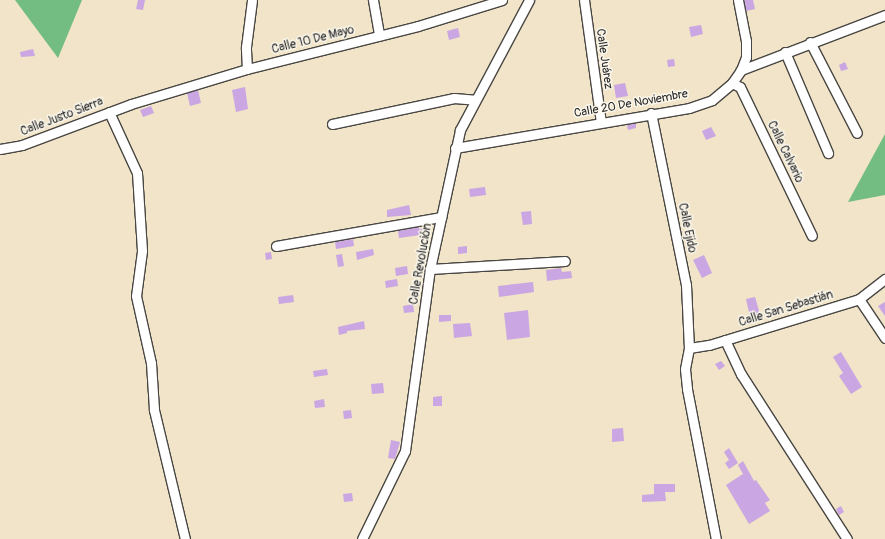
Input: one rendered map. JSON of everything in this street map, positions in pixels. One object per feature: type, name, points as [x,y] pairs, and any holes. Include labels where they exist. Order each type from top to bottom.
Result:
[{"type":"street","points":[[247,69],[246,47],[252,0]]},
{"type":"street","points":[[373,0],[379,36]]},
{"type":"street","name":"Calle 10 De Mayo","points":[[131,104],[247,69],[379,36],[502,0]]},
{"type":"street","name":"Calle Revolución","points":[[362,539],[405,451],[430,269],[460,130],[529,0]]},
{"type":"street","name":"Calle Juárez","points":[[584,0],[601,122]]},
{"type":"street","points":[[738,0],[746,41],[746,57],[741,70]]},
{"type":"street","points":[[741,70],[810,42],[885,15]]},
{"type":"street","points":[[810,42],[857,132]]},
{"type":"street","points":[[785,52],[828,153]]},
{"type":"street","name":"Calle 20 De Noviembre","points":[[455,148],[651,113],[689,108],[712,100],[732,83],[741,70]]},
{"type":"street","name":"Calle Calvario","points":[[732,83],[740,87],[812,236]]},
{"type":"street","points":[[332,124],[454,98],[475,100]]},
{"type":"street","name":"Calle Justo Sierra","points":[[0,149],[22,145],[131,104]]},
{"type":"street","points":[[109,112],[137,173],[142,251],[136,296],[151,363],[154,410],[185,539]]},
{"type":"street","name":"Calle Ejido","points":[[651,113],[686,285],[689,348],[685,369],[687,389],[716,539]]},
{"type":"street","points":[[276,246],[441,217]]},
{"type":"street","points":[[430,269],[565,261]]},
{"type":"street","name":"Calle San Sebastián","points":[[689,348],[725,340],[859,299],[885,279]]},
{"type":"street","points":[[859,299],[885,338]]},
{"type":"street","points":[[725,340],[741,374],[847,539]]},
{"type":"green space","points":[[15,0],[82,0],[58,58]]},
{"type":"green space","points":[[885,134],[885,195],[848,202]]},
{"type":"building","points":[[138,0],[145,0],[143,10],[136,9]]},
{"type":"building","points":[[744,0],[753,0],[755,9],[746,11]]},
{"type":"building","points":[[701,25],[703,34],[691,37],[689,27]]},
{"type":"building","points":[[458,28],[460,37],[449,40],[447,31]]},
{"type":"building","points":[[33,49],[35,56],[21,57],[20,52]]},
{"type":"building","points":[[674,59],[675,66],[668,67],[667,60]]},
{"type":"building","points":[[845,62],[848,69],[841,71],[839,65]]},
{"type":"building","points":[[625,83],[628,96],[616,98],[614,85]]},
{"type":"building","points":[[245,87],[248,109],[236,112],[232,90]]},
{"type":"building","points":[[198,90],[201,103],[190,106],[187,93]]},
{"type":"building","points":[[151,106],[154,113],[143,117],[140,110]]},
{"type":"building","points":[[636,123],[636,128],[628,130],[627,125]]},
{"type":"building","points":[[711,127],[716,136],[706,140],[702,131]]},
{"type":"building","points":[[485,187],[486,195],[470,197],[469,189]]},
{"type":"building","points":[[409,205],[411,215],[387,217],[387,210]]},
{"type":"building","points":[[531,211],[532,224],[523,225],[521,212]]},
{"type":"building","points":[[419,227],[419,229],[426,228],[427,234],[399,238],[398,231]]},
{"type":"building","points":[[353,239],[354,246],[336,249],[335,242]]},
{"type":"building","points":[[467,246],[467,253],[458,254],[458,247]]},
{"type":"building","points":[[373,249],[374,255],[357,260],[356,252]]},
{"type":"building","points":[[271,252],[272,259],[266,260],[265,253]]},
{"type":"building","points":[[342,254],[344,266],[338,267],[336,255]]},
{"type":"building","points":[[704,255],[712,273],[702,278],[693,260]]},
{"type":"building","points":[[407,266],[408,274],[396,276],[395,268]]},
{"type":"building","points":[[561,268],[562,272],[571,271],[572,278],[547,281],[546,270]]},
{"type":"building","points":[[397,279],[398,286],[386,288],[385,281]]},
{"type":"building","points":[[533,282],[534,292],[499,297],[498,286]]},
{"type":"building","points":[[293,295],[294,302],[279,304],[278,297]]},
{"type":"building","points":[[755,297],[760,314],[750,317],[746,299]]},
{"type":"building","points":[[885,302],[885,316],[878,306]]},
{"type":"building","points":[[413,304],[414,312],[404,313],[403,306]]},
{"type":"building","points":[[528,310],[530,337],[507,340],[504,313]]},
{"type":"building","points":[[439,315],[451,315],[451,321],[439,322]]},
{"type":"building","points":[[364,321],[365,329],[347,331],[347,333],[339,335],[338,327]]},
{"type":"building","points":[[470,323],[472,336],[454,338],[453,324]]},
{"type":"building","points":[[841,352],[862,387],[851,394],[839,376],[843,373],[833,357]]},
{"type":"building","points":[[721,361],[725,366],[719,370],[715,364]]},
{"type":"building","points":[[327,369],[328,375],[314,377],[313,371]]},
{"type":"building","points":[[383,383],[384,393],[372,394],[371,384]]},
{"type":"building","points":[[442,396],[442,406],[433,406],[433,397]]},
{"type":"building","points":[[324,399],[325,407],[315,408],[314,401]]},
{"type":"building","points":[[351,410],[352,418],[344,419],[343,411]]},
{"type":"building","points":[[623,428],[624,441],[612,442],[612,429]]},
{"type":"building","points":[[391,440],[400,442],[395,459],[388,458]]},
{"type":"building","points":[[729,448],[738,463],[729,469],[725,463],[729,460],[724,452]]},
{"type":"building","points":[[743,461],[754,481],[756,480],[770,500],[765,503],[770,511],[749,524],[726,485],[743,474],[738,465]]},
{"type":"building","points":[[654,484],[675,484],[675,492],[665,492],[666,501],[642,502],[642,495],[654,494]]},
{"type":"building","points":[[352,493],[353,501],[344,502],[343,494]]},
{"type":"building","points":[[841,506],[844,512],[839,515],[836,509]]}]
